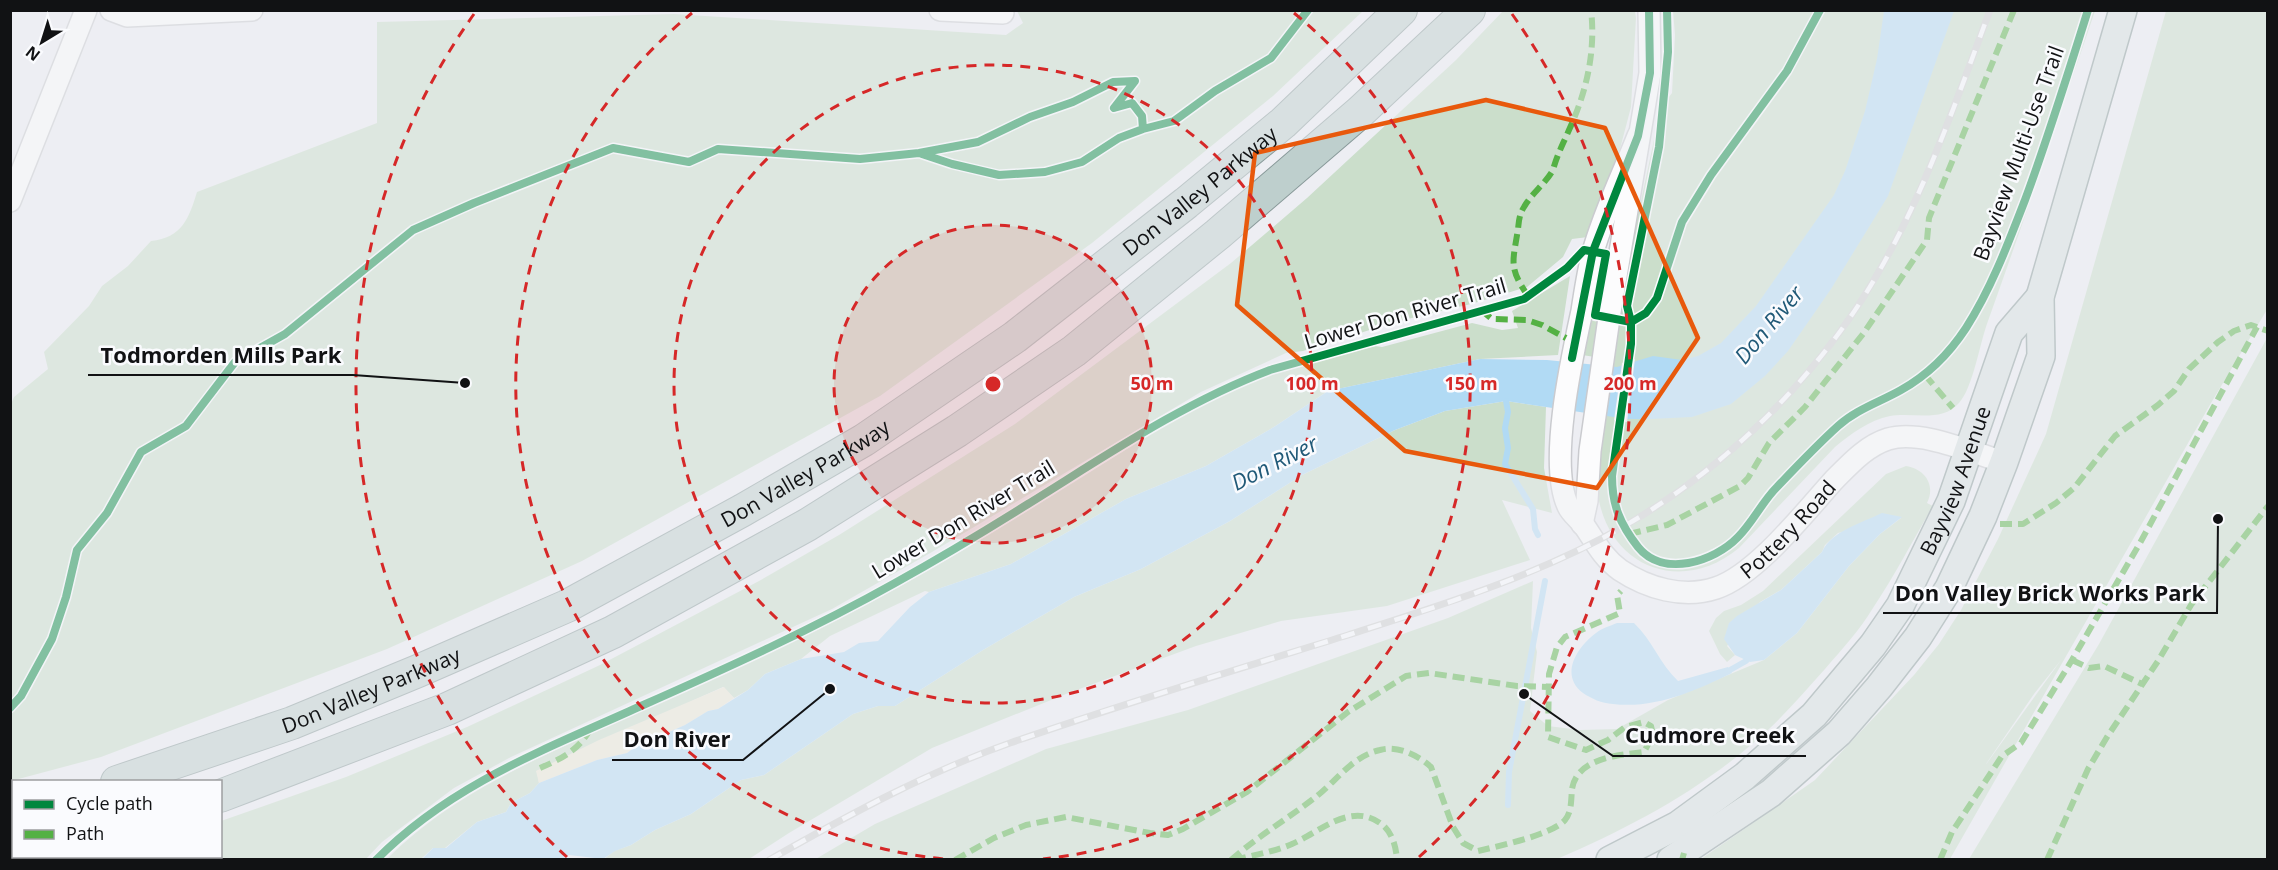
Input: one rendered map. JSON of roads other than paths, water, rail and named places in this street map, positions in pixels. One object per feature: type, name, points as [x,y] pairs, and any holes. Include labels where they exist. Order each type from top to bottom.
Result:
[{"type":"highway","name":"Don Valley Parkway","points":[[123,780],[292,723],[567,606],[743,510],[864,440],[1014,337],[1186,203],[1283,123],[1401,10]]},
{"type":"highway","name":"Don Valley Parkway","points":[[222,795],[447,709],[613,633],[807,525],[957,431],[1074,351],[1218,234],[1360,112],[1469,10]]},
{"type":"main road","name":"Bayview Avenue","points":[[1671,860],[1772,794],[1839,733],[1880,687],[1918,637],[1949,588],[1983,516],[2041,356],[2040,297],[2122,10]]},
{"type":"main road","name":"Bayview Avenue","points":[[1610,860],[1678,825],[1745,776],[1814,715],[1873,645],[1900,606],[1951,501],[2008,333],[2040,297]]},
{"type":"street","points":[[10,201],[86,10]]},
{"type":"street","points":[[111,10],[127,16],[252,10]]},
{"type":"street","points":[[940,10],[1002,13]]},
{"type":"street","name":"Pottery Road","points":[[1582,524],[1587,501],[1590,451],[1603,360],[1650,74],[1649,10]]},
{"type":"street","name":"Pottery Road","points":[[1638,136],[1593,251],[1572,358],[1560,445],[1563,483],[1568,505],[1602,554],[1631,578],[1657,588],[1699,592],[1730,582],[1758,561],[1855,459],[1876,443],[1909,436],[1943,442],[2004,462]]},
{"type":"water","points":[[1884,11],[1954,11],[1888,196],[1831,289],[1788,351],[1765,376],[1731,404],[1692,417],[1650,419],[1627,419],[1506,401],[1445,411],[1395,430],[1302,475],[1230,521],[1141,569],[1074,597],[983,650],[895,706],[878,706],[853,714],[764,775],[741,780],[691,814],[655,830],[603,859],[569,855],[562,860],[421,860],[433,848],[446,848],[477,822],[506,812],[511,803],[530,793],[539,783],[597,760],[627,753],[635,747],[685,725],[708,711],[718,709],[748,690],[765,674],[801,659],[844,652],[859,643],[878,641],[910,607],[929,592],[1011,564],[1126,499],[1206,466],[1274,427],[1328,391],[1480,359],[1547,360],[1617,367],[1653,356],[1682,360],[1698,356],[1721,343],[1756,306],[1834,195],[1845,171],[1865,111],[1877,59]]},
{"type":"water","points":[[1882,513],[1902,517],[1880,534],[1849,566],[1797,633],[1764,660],[1750,662],[1735,655],[1724,639],[1729,623],[1781,590],[1822,552],[1832,538]]},
{"type":"water","points":[[1617,623],[1634,623],[1678,681],[1728,667],[1732,673],[1689,692],[1644,704],[1629,705],[1593,699],[1576,686],[1572,678],[1573,662],[1577,653],[1589,639],[1601,630]]},
{"type":"waterway","points":[[1506,401],[1508,412],[1505,428],[1508,448],[1505,464],[1533,509],[1535,529],[1538,535]]},
{"type":"waterway","points":[[1508,805],[1509,772],[1545,581]]},
{"type":"waterway","points":[[1730,670],[1746,661]]},
{"type":"railway","points":[[769,860],[887,796],[978,755],[1136,701],[1490,588],[1593,543],[1656,507],[1713,465],[1791,392],[1836,337],[1862,300],[1885,261],[1925,180],[1990,10]]},
{"type":"place","name":"Todmorden Mills Park","points":[[465,383]]},
{"type":"place","name":"Don Valley Brick Works Park","points":[[2218,519]]},
{"type":"place","name":"Don River","points":[[830,689]]},
{"type":"place","name":"Cudmore Creek","points":[[1524,694]]}]
